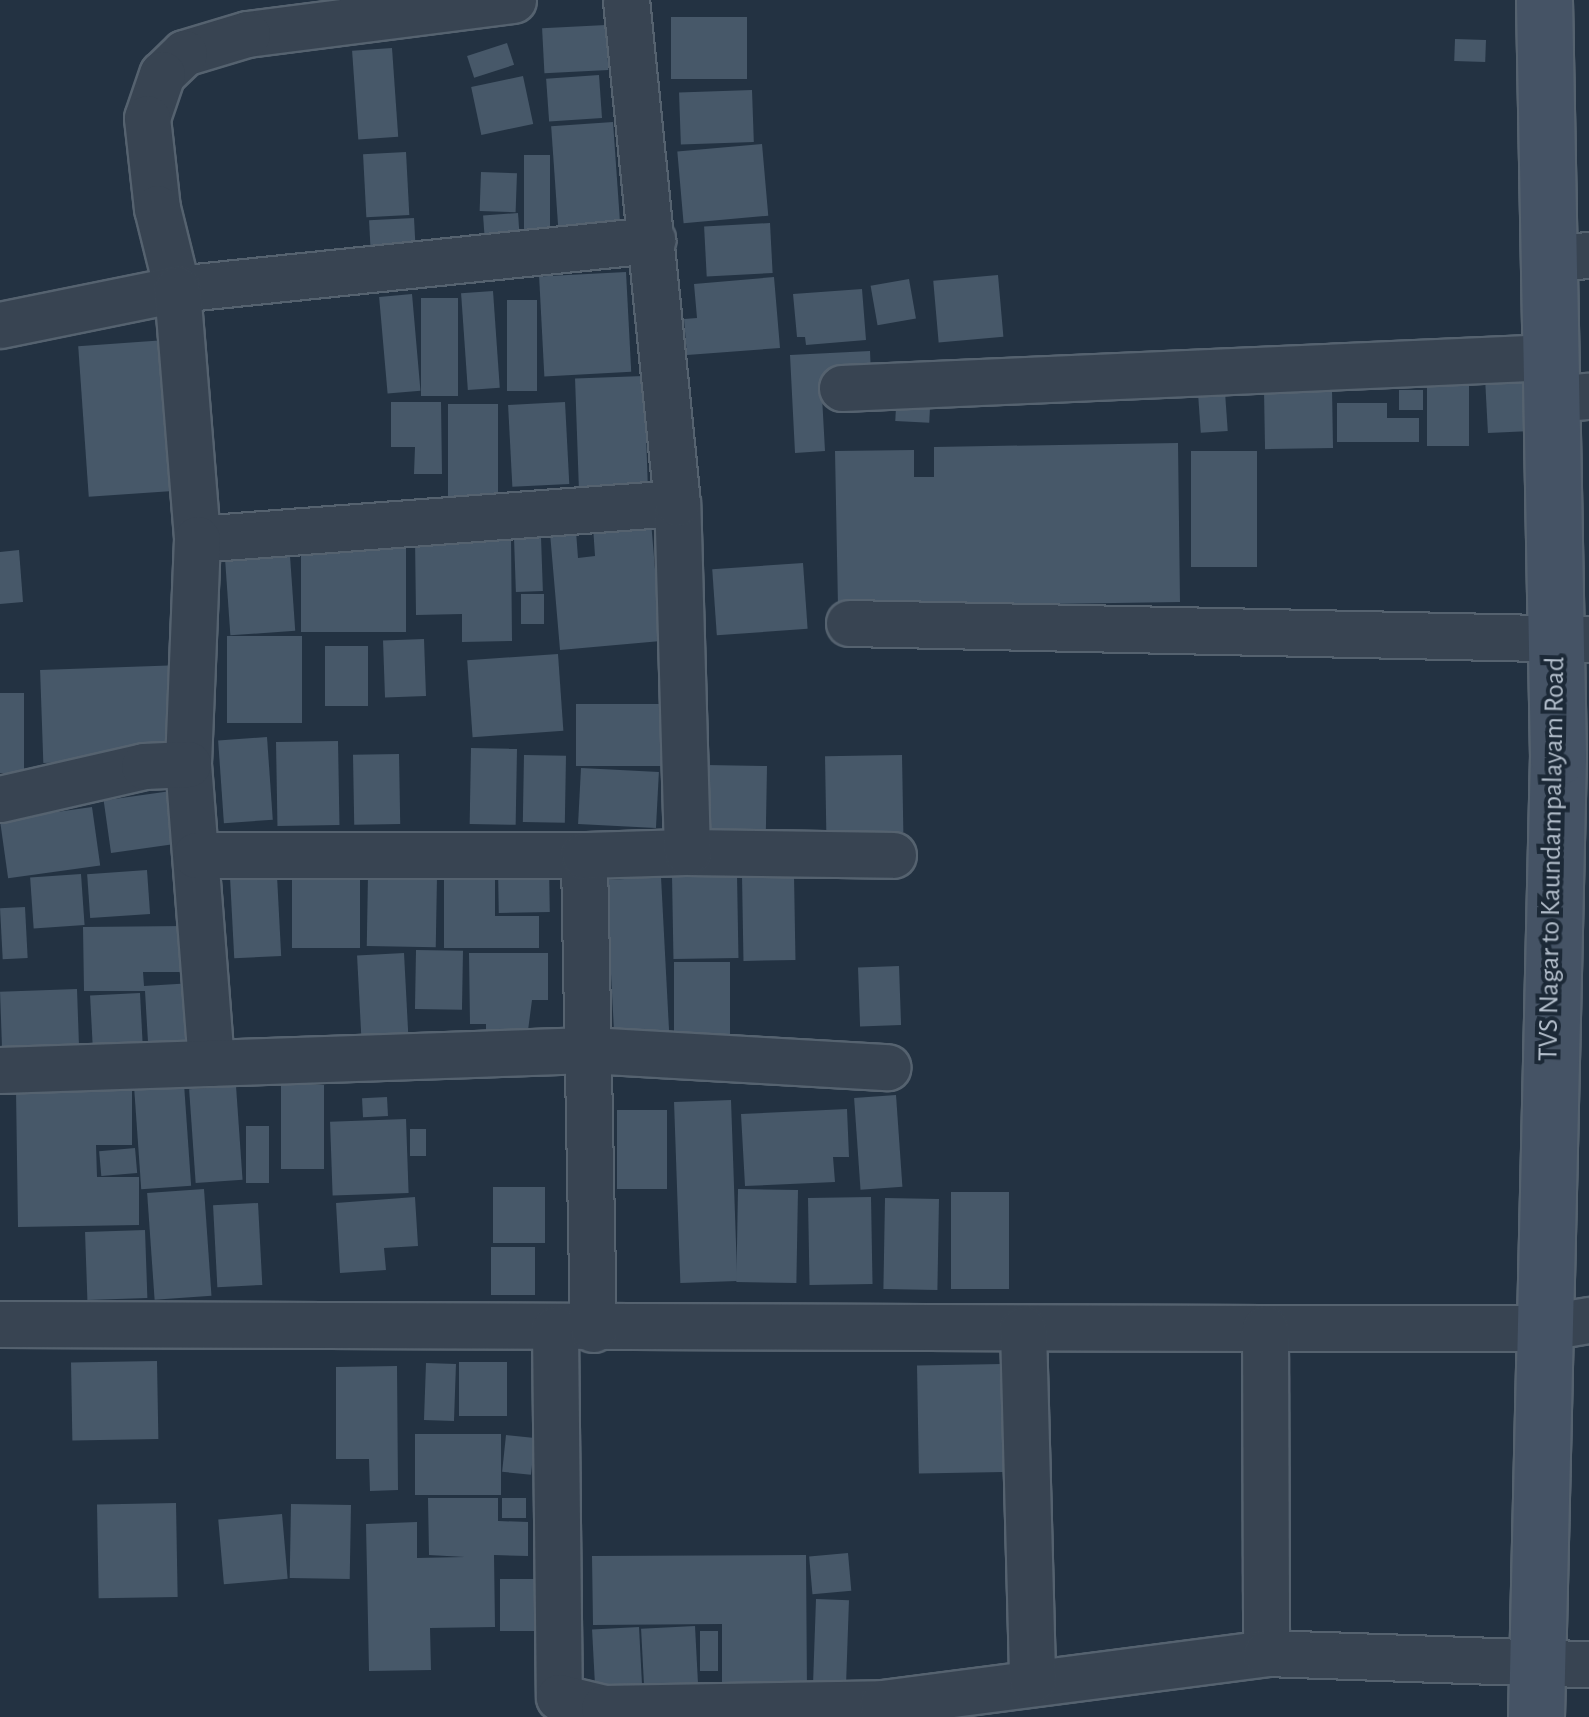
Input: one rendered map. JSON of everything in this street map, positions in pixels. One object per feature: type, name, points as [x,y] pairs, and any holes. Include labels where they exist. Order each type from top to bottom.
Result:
[{"type":"street","points":[[211,1064],[188,764],[197,540],[177,289],[157,208],[146,118],[162,74],[184,53],[247,34],[513,0]]},
{"type":"street","points":[[626,0],[677,503],[687,852]]},
{"type":"street","name":"TVS Nagar to Kaundampalayam Road","points":[[1544,0],[1569,257],[1564,384],[1573,640],[1565,1324],[1554,1682]]},
{"type":"street","points":[[0,325],[177,289],[652,240]]},
{"type":"street","points":[[842,388],[1564,384]]},
{"type":"street","points":[[197,540],[677,503]]},
{"type":"street","points":[[849,624],[1573,640]]},
{"type":"street","points":[[0,799],[144,766],[188,764]]},
{"type":"street","points":[[196,855],[893,855]]},
{"type":"street","points":[[584,855],[589,1050],[558,1698],[604,1708],[714,1710],[883,1703],[967,1695],[1032,1680],[1266,1653],[1554,1682]]},
{"type":"street","points":[[0,1070],[589,1050],[888,1068]]},
{"type":"street","points":[[0,1324],[1023,1329],[1565,1324]]},
{"type":"street","points":[[1264,1328],[1266,1653]]},
{"type":"street","points":[[1023,1329],[1032,1680]]},
{"type":"building","points":[[671,17],[747,17],[747,79],[671,79]]},
{"type":"building","points":[[606,25],[608,70],[544,73],[542,28]]},
{"type":"building","points":[[1455,39],[1486,40],[1485,62],[1454,61]]},
{"type":"building","points":[[507,43],[514,65],[474,78],[467,56]]},
{"type":"building","points":[[392,48],[398,137],[358,140],[352,51]]},
{"type":"building","points":[[599,75],[602,118],[549,122],[546,79]]},
{"type":"building","points":[[523,76],[533,124],[481,135],[471,87]]},
{"type":"building","points":[[752,90],[754,142],[681,145],[679,93]]},
{"type":"building","points":[[613,122],[620,229],[559,233],[551,126]]},
{"type":"building","points":[[762,144],[768,216],[684,223],[677,151]]},
{"type":"building","points":[[406,152],[409,215],[366,217],[363,154]]},
{"type":"building","points":[[524,155],[550,155],[550,233],[524,233]]},
{"type":"building","points":[[481,172],[517,173],[516,212],[480,211]]},
{"type":"building","points":[[518,213],[520,242],[485,244],[483,215]]},
{"type":"building","points":[[414,218],[416,253],[371,255],[369,220]]},
{"type":"building","points":[[770,223],[773,273],[707,276],[704,226]]},
{"type":"building","points":[[626,272],[631,372],[544,376],[539,277]]},
{"type":"building","points":[[998,275],[1003,337],[939,342],[933,281]]},
{"type":"building","points":[[774,277],[780,348],[687,355],[684,319],[697,318],[694,284]]},
{"type":"building","points":[[909,279],[916,318],[878,325],[871,286]]},
{"type":"building","points":[[862,289],[866,340],[806,345],[805,337],[797,337],[793,294]]},
{"type":"building","points":[[493,291],[500,388],[468,390],[461,293]]},
{"type":"building","points":[[412,294],[420,391],[388,394],[379,297]]},
{"type":"building","points":[[421,298],[458,298],[458,396],[421,396]]},
{"type":"building","points":[[507,300],[537,300],[537,391],[507,391]]},
{"type":"building","points":[[166,340],[177,491],[89,497],[78,346]]},
{"type":"building","points":[[870,351],[871,375],[821,378],[825,451],[795,453],[790,355]]},
{"type":"building","points":[[644,376],[648,487],[579,489],[575,378]]},
{"type":"building","points":[[1527,376],[1530,431],[1488,433],[1485,378]]},
{"type":"building","points":[[1427,382],[1469,382],[1469,446],[1427,446]]},
{"type":"building","points":[[897,388],[931,390],[929,423],[895,421]]},
{"type":"building","points":[[1332,389],[1333,448],[1265,449],[1264,390]]},
{"type":"building","points":[[1399,390],[1423,390],[1423,410],[1399,410]]},
{"type":"building","points":[[1225,392],[1228,431],[1201,433],[1198,394]]},
{"type":"building","points":[[391,402],[441,402],[442,474],[414,474],[415,447],[391,447]]},
{"type":"building","points":[[565,402],[569,484],[512,487],[508,405]]},
{"type":"building","points":[[1337,403],[1387,403],[1387,418],[1419,418],[1419,442],[1337,442]]},
{"type":"building","points":[[448,404],[498,404],[498,504],[448,504]]},
{"type":"building","points":[[1178,443],[1180,602],[838,607],[835,451],[914,450],[914,477],[934,477],[934,447]]},
{"type":"building","points":[[1191,451],[1257,451],[1257,567],[1191,567]]},
{"type":"building","points":[[651,521],[661,641],[560,650],[550,533],[576,531],[578,558],[595,556],[593,526]]},
{"type":"building","points":[[511,537],[512,641],[462,642],[462,614],[416,615],[415,538]]},
{"type":"building","points":[[541,537],[543,591],[516,592],[514,538]]},
{"type":"building","points":[[301,543],[406,543],[406,632],[301,632]]},
{"type":"building","points":[[19,550],[23,602],[0,604],[0,552]]},
{"type":"building","points":[[290,556],[295,631],[230,635],[225,561]]},
{"type":"building","points":[[803,563],[808,629],[717,635],[712,569]]},
{"type":"building","points":[[521,594],[544,594],[544,624],[521,624]]},
{"type":"building","points":[[227,636],[302,636],[302,723],[227,723]]},
{"type":"building","points":[[424,639],[426,696],[385,697],[383,640]]},
{"type":"building","points":[[325,646],[368,646],[368,706],[325,706]]},
{"type":"building","points":[[558,654],[563,731],[473,737],[467,660]]},
{"type":"building","points":[[183,665],[186,758],[43,763],[40,670]]},
{"type":"building","points":[[0,693],[24,693],[24,773],[0,773]]},
{"type":"building","points":[[576,704],[662,704],[662,766],[576,766]]},
{"type":"building","points":[[267,737],[273,820],[224,823],[218,740]]},
{"type":"building","points":[[338,741],[339,825],[277,826],[276,742]]},
{"type":"building","points":[[471,748],[517,749],[516,825],[470,824]]},
{"type":"building","points":[[399,754],[400,824],[354,825],[353,755]]},
{"type":"building","points":[[524,755],[566,756],[565,823],[523,822]]},
{"type":"building","points":[[902,755],[903,832],[826,833],[825,756]]},
{"type":"building","points":[[706,765],[767,766],[766,830],[705,829]]},
{"type":"building","points":[[581,768],[659,772],[656,828],[578,824]]},
{"type":"building","points":[[171,791],[178,843],[111,853],[104,800]]},
{"type":"building","points":[[92,807],[100,865],[8,878],[0,820]]},
{"type":"building","points":[[444,866],[495,866],[495,916],[539,916],[539,948],[444,948]]},
{"type":"building","points":[[549,867],[550,912],[499,913],[498,868]]},
{"type":"building","points":[[147,870],[150,914],[90,918],[87,874]]},
{"type":"building","points":[[292,871],[360,871],[360,948],[292,948]]},
{"type":"building","points":[[81,874],[85,925],[34,928],[30,878]]},
{"type":"building","points":[[737,874],[738,958],[673,959],[672,875]]},
{"type":"building","points":[[368,875],[437,876],[436,947],[367,946]]},
{"type":"building","points":[[794,875],[795,960],[743,961],[742,876]]},
{"type":"building","points":[[277,876],[281,956],[234,958],[230,878]]},
{"type":"building","points":[[661,877],[669,1032],[614,1035],[606,880]]},
{"type":"building","points":[[25,907],[28,958],[3,959],[0,908]]},
{"type":"building","points":[[185,926],[185,972],[143,972],[144,986],[193,983],[198,1056],[149,1059],[145,991],[84,991],[83,927]]},
{"type":"building","points":[[416,950],[463,951],[462,1010],[415,1009]]},
{"type":"building","points":[[404,953],[409,1048],[362,1050],[357,955]]},
{"type":"building","points":[[469,953],[548,953],[548,1000],[532,1000],[526,1046],[486,1047],[486,1024],[470,1024]]},
{"type":"building","points":[[674,962],[730,962],[730,1038],[674,1038]]},
{"type":"building","points":[[899,966],[901,1025],[860,1026],[858,967]]},
{"type":"building","points":[[77,989],[79,1056],[2,1059],[0,992]]},
{"type":"building","points":[[140,993],[143,1044],[93,1047],[90,996]]},
{"type":"building","points":[[184,1084],[191,1186],[141,1189],[134,1087]]},
{"type":"building","points":[[281,1085],[324,1085],[324,1169],[281,1169]]},
{"type":"building","points":[[236,1086],[243,1180],[196,1183],[189,1089]]},
{"type":"building","points":[[132,1089],[132,1145],[96,1145],[97,1177],[139,1177],[139,1225],[18,1227],[16,1090]]},
{"type":"building","points":[[896,1095],[902,1187],[861,1190],[854,1098]]},
{"type":"building","points":[[387,1097],[388,1116],[363,1117],[362,1098]]},
{"type":"building","points":[[731,1100],[737,1281],[680,1283],[674,1102]]},
{"type":"building","points":[[847,1109],[849,1157],[833,1157],[835,1182],[745,1186],[741,1114]]},
{"type":"building","points":[[617,1110],[667,1110],[667,1189],[617,1189]]},
{"type":"building","points":[[406,1119],[409,1193],[333,1196],[330,1122]]},
{"type":"building","points":[[246,1126],[269,1126],[269,1183],[246,1183]]},
{"type":"building","points":[[410,1129],[426,1129],[426,1156],[410,1156]]},
{"type":"building","points":[[135,1148],[137,1173],[101,1176],[99,1151]]},
{"type":"building","points":[[493,1187],[545,1187],[545,1243],[493,1243]]},
{"type":"building","points":[[204,1189],[211,1296],[155,1300],[147,1193]]},
{"type":"building","points":[[738,1189],[798,1190],[796,1283],[736,1282]]},
{"type":"building","points":[[951,1192],[1009,1192],[1009,1289],[951,1289]]},
{"type":"building","points":[[415,1197],[418,1246],[384,1248],[386,1270],[340,1273],[336,1203]]},
{"type":"building","points":[[871,1197],[873,1284],[810,1285],[808,1198]]},
{"type":"building","points":[[885,1198],[939,1199],[937,1290],[883,1289]]},
{"type":"building","points":[[258,1203],[262,1285],[217,1287],[213,1205]]},
{"type":"building","points":[[145,1230],[147,1298],[87,1300],[85,1232]]},
{"type":"building","points":[[491,1247],[535,1247],[535,1295],[491,1295]]},
{"type":"building","points":[[157,1361],[158,1439],[72,1440],[71,1363]]},
{"type":"building","points":[[459,1362],[507,1362],[507,1416],[459,1416]]},
{"type":"building","points":[[426,1363],[456,1364],[454,1421],[424,1420]]},
{"type":"building","points":[[1002,1364],[1004,1472],[919,1473],[917,1365]]},
{"type":"building","points":[[397,1366],[398,1490],[370,1491],[369,1459],[336,1459],[336,1367]]},
{"type":"building","points":[[415,1434],[501,1434],[501,1495],[415,1495]]},
{"type":"building","points":[[506,1435],[535,1438],[531,1475],[502,1472]]},
{"type":"building","points":[[428,1498],[498,1498],[498,1521],[528,1522],[528,1556],[494,1555],[495,1627],[430,1628],[431,1670],[369,1671],[366,1524],[417,1522],[417,1558],[465,1557],[429,1555]]},
{"type":"building","points":[[502,1498],[526,1498],[526,1518],[502,1518]]},
{"type":"building","points":[[176,1503],[178,1597],[99,1598],[97,1504]]},
{"type":"building","points":[[291,1504],[351,1505],[350,1579],[290,1578]]},
{"type":"building","points":[[282,1514],[288,1579],[224,1584],[218,1520]]},
{"type":"building","points":[[848,1553],[851,1591],[812,1594],[809,1556]]},
{"type":"building","points":[[806,1555],[807,1693],[722,1693],[722,1624],[593,1625],[592,1556]]},
{"type":"building","points":[[500,1579],[548,1579],[548,1631],[500,1631]]},
{"type":"building","points":[[816,1599],[849,1600],[846,1694],[813,1693]]},
{"type":"building","points":[[695,1626],[698,1683],[644,1686],[641,1629]]},
{"type":"building","points":[[639,1627],[642,1693],[596,1695],[592,1629]]},
{"type":"building","points":[[700,1631],[718,1631],[718,1671],[700,1671]]}]
